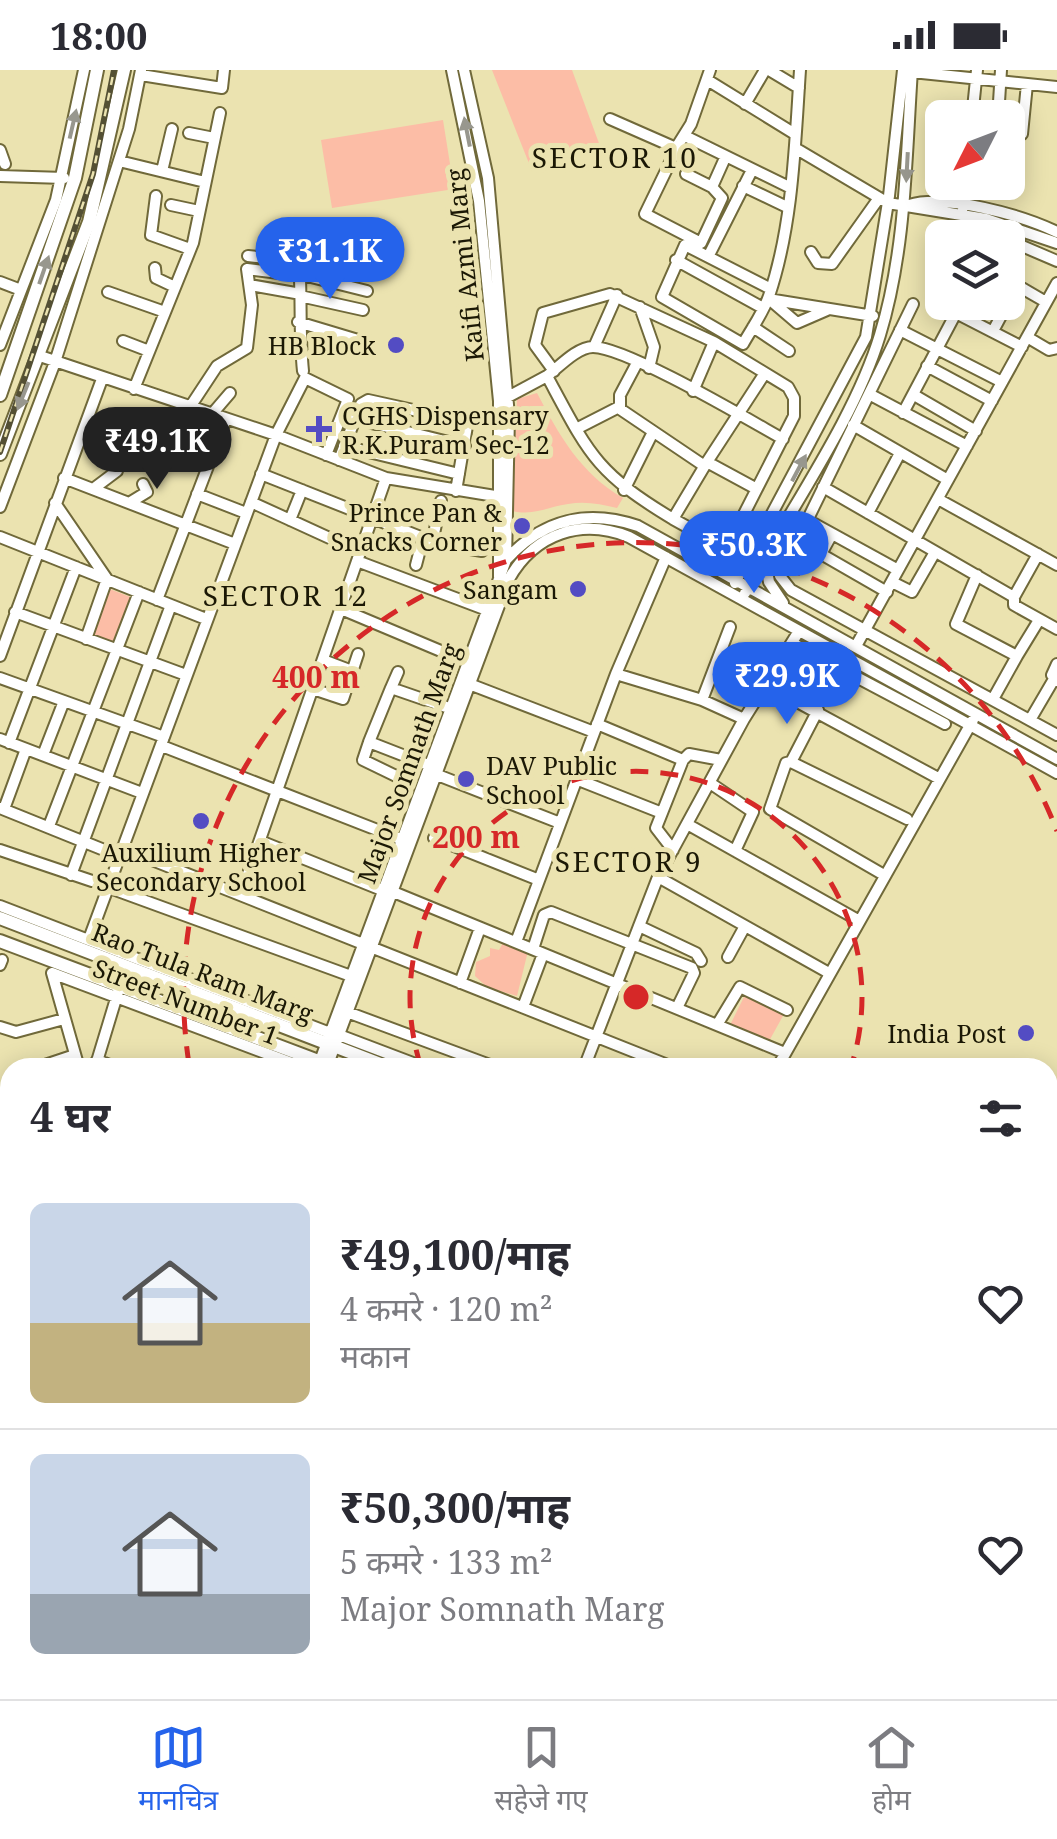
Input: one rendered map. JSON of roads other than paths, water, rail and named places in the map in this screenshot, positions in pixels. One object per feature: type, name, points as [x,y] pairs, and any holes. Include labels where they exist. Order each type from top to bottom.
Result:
[{"type":"main road","points":[[0,395],[68,178],[96,70]]},
{"type":"main road","points":[[0,454],[89,222],[124,70]]},
{"type":"main road","name":"Rao Tula Ram Marg","points":[[0,918],[333,1039],[371,1058]]},
{"type":"main road","name":"Rao Tula Ram Marg","points":[[0,941],[118,991],[311,1058]]},
{"type":"street","points":[[0,345],[68,178],[84,70]]},
{"type":"street","points":[[0,506],[56,362],[141,73],[222,88],[224,70]]},
{"type":"street","name":"Kaifi Azmi Marg","points":[[452,70],[479,200],[503,399],[499,578]]},
{"type":"street","points":[[464,70],[488,178],[503,399],[550,374],[584,349],[594,347],[643,365],[783,439]]},
{"type":"street","points":[[745,104],[767,70],[798,88]]},
{"type":"street","points":[[800,70],[787,206],[767,299],[743,344],[664,301],[662,295],[685,245],[709,256],[767,299],[797,323],[827,310]]},
{"type":"street","points":[[1025,113],[1032,70]]},
{"type":"street","points":[[909,71],[1000,76],[1057,87]]},
{"type":"street","points":[[733,586],[834,402],[873,316],[884,201],[909,71]]},
{"type":"street","points":[[745,593],[879,338],[906,206],[909,71]]},
{"type":"street","points":[[974,100],[977,74]]},
{"type":"street","points":[[686,174],[712,186],[722,198],[701,243],[645,214],[709,76],[745,104],[795,134]]},
{"type":"street","points":[[134,389],[190,249],[220,113]]},
{"type":"street","points":[[610,119],[682,141],[790,187]]},
{"type":"street","points":[[162,172],[172,129]]},
{"type":"street","points":[[189,133],[214,138]]},
{"type":"street","points":[[795,148],[884,201],[1024,219],[1057,232]]},
{"type":"street","points":[[0,150],[5,164]]},
{"type":"street","points":[[712,186],[725,158]]},
{"type":"street","points":[[118,161],[205,182]]},
{"type":"street","points":[[709,256],[751,172]]},
{"type":"street","points":[[0,176],[68,178]]},
{"type":"street","points":[[743,186],[787,206]]},
{"type":"street","points":[[156,196],[150,235],[190,249]]},
{"type":"street","points":[[938,200],[938,207]]},
{"type":"street","points":[[963,210],[964,200]]},
{"type":"street","points":[[811,252],[818,263],[832,264],[884,201]]},
{"type":"street","points":[[171,204],[199,212]]},
{"type":"street","points":[[963,210],[1057,243]]},
{"type":"street","points":[[295,231],[303,275],[298,322],[302,371]]},
{"type":"street","points":[[1025,248],[1057,261]]},
{"type":"street","points":[[248,256],[365,269]]},
{"type":"street","points":[[676,260],[767,299],[873,316]]},
{"type":"street","points":[[155,268],[156,278],[175,287]]},
{"type":"street","points":[[190,407],[217,366],[248,348],[247,269],[303,275],[367,291]]},
{"type":"street","points":[[0,282],[21,290]]},
{"type":"street","points":[[856,646],[1057,283]]},
{"type":"street","points":[[250,284],[363,310]]},
{"type":"street","points":[[1025,289],[1046,302]]},
{"type":"street","points":[[108,292],[165,312]]},
{"type":"street","points":[[598,295],[617,295],[640,306],[714,342],[788,387],[794,398],[794,416],[783,439],[742,518],[726,536],[712,540],[624,490],[591,457],[534,345],[543,313],[598,295]]},
{"type":"street","points":[[594,347],[617,295]]},
{"type":"street","points":[[913,304],[780,573],[781,580],[1057,734]]},
{"type":"street","points":[[576,429],[619,406],[654,347],[640,306]]},
{"type":"street","points":[[904,413],[951,320]]},
{"type":"street","points":[[975,320],[1024,342],[1049,350],[1057,348]]},
{"type":"street","points":[[993,330],[997,320]]},
{"type":"street","points":[[298,322],[358,340]]},
{"type":"street","points":[[752,327],[790,350]]},
{"type":"street","points":[[900,330],[1002,382]]},
{"type":"street","points":[[123,341],[149,351]]},
{"type":"street","points":[[693,391],[714,342]]},
{"type":"street","points":[[40,356],[276,435],[386,478],[502,497],[506,560]]},
{"type":"street","points":[[926,366],[992,401]]},
{"type":"street","points":[[673,519],[714,446],[741,415],[765,373]]},
{"type":"street","points":[[88,939],[276,435],[305,378],[348,399],[326,455]]},
{"type":"street","points":[[0,656],[102,379]]},
{"type":"street","points":[[212,414],[230,393]]},
{"type":"street","points":[[868,394],[967,446]]},
{"type":"street","points":[[914,394],[976,430]]},
{"type":"street","points":[[339,460],[355,419],[368,400],[463,421],[467,426],[456,491]]},
{"type":"street","points":[[619,406],[705,464],[755,488]]},
{"type":"street","points":[[157,600],[226,419]]},
{"type":"street","points":[[355,419],[464,446]]},
{"type":"street","points":[[854,425],[948,480]]},
{"type":"street","points":[[624,490],[653,432]]},
{"type":"street","points":[[344,446],[459,474]]},
{"type":"street","points":[[868,513],[900,453]]},
{"type":"street","points":[[93,488],[117,471]]},
{"type":"street","points":[[262,474],[428,542],[482,552]]},
{"type":"street","points":[[64,478],[235,544]]},
{"type":"street","points":[[241,894],[386,478]]},
{"type":"street","points":[[130,503],[147,492],[143,484]]},
{"type":"street","points":[[823,487],[1014,597]]},
{"type":"street","points":[[290,520],[302,490]]},
{"type":"street","points":[[197,494],[290,520],[359,557],[487,610]]},
{"type":"street","points":[[938,499],[1057,564]]},
{"type":"street","points":[[416,566],[442,502]]},
{"type":"street","points":[[55,503],[90,549],[107,580],[86,638]]},
{"type":"street","name":"Major Somnath Marg","points":[[405,841],[424,834],[431,769],[449,708],[464,682],[467,662],[506,560],[547,527],[579,517],[603,516],[638,526],[706,564],[733,586]]},
{"type":"street","points":[[742,518],[764,531]]},
{"type":"street","points":[[807,520],[898,570]]},
{"type":"street","name":"Major Somnath Marg","points":[[333,1039],[348,1012],[367,946],[464,682],[515,568],[555,535],[582,526],[604,528],[733,586],[799,631],[1057,759]]},
{"type":"street","points":[[832,534],[821,554],[889,587],[912,592],[935,552]]},
{"type":"street","points":[[0,537],[206,619]]},
{"type":"street","points":[[90,549],[73,566],[30,688],[5,741],[142,793]]},
{"type":"street","points":[[706,564],[730,562],[752,553]]},
{"type":"street","points":[[1038,554],[1014,597],[1014,605],[1057,630]]},
{"type":"street","points":[[516,942],[616,674],[666,557]]},
{"type":"street","points":[[765,558],[774,592],[790,610]]},
{"type":"street","points":[[977,576],[955,622],[1017,656]]},
{"type":"street","points":[[49,826],[139,592]]},
{"type":"street","name":"Major Somnath Marg","points":[[745,593],[790,610],[856,646],[1057,773]]},
{"type":"street","points":[[71,874],[171,605]]},
{"type":"street","points":[[340,610],[467,662]]},
{"type":"street","points":[[15,612],[186,675]]},
{"type":"street","points":[[993,699],[1039,620]]},
{"type":"street","points":[[702,700],[730,627]]},
{"type":"street","points":[[588,1058],[658,878],[744,719],[799,631]]},
{"type":"street","points":[[792,643],[945,724]]},
{"type":"street","points":[[313,689],[343,699],[358,654]]},
{"type":"street","points":[[323,660],[352,672]]},
{"type":"street","points":[[1030,720],[1055,680],[1057,664]]},
{"type":"street","points":[[396,776],[364,760],[398,672]]},
{"type":"street","points":[[616,674],[702,700],[744,719]]},
{"type":"street","points":[[0,678],[128,722],[277,792],[405,841]]},
{"type":"street","points":[[464,682],[683,760]]},
{"type":"street","points":[[764,684],[938,778]]},
{"type":"street","points":[[391,688],[449,708]]},
{"type":"street","points":[[43,756],[64,700]]},
{"type":"street","points":[[818,710],[791,762],[786,763],[770,809],[884,874]]},
{"type":"street","points":[[783,1058],[973,719]]},
{"type":"street","points":[[369,742],[560,823]]},
{"type":"street","points":[[26,749],[2,808],[241,894],[650,1058]]},
{"type":"street","points":[[672,850],[656,830],[683,760],[688,754],[721,760]]},
{"type":"street","points":[[791,762],[907,819]]},
{"type":"street","points":[[576,779],[662,813]]},
{"type":"street","points":[[710,783],[754,812],[735,851]]},
{"type":"street","points":[[687,824],[858,920]]},
{"type":"street","points":[[424,834],[539,880]]},
{"type":"street","points":[[260,841],[785,1053]]},
{"type":"street","points":[[0,850],[92,881]]},
{"type":"street","points":[[658,878],[829,973]]},
{"type":"street","points":[[107,887],[351,976]]},
{"type":"street","points":[[0,906],[333,1039],[394,1058]]},
{"type":"street","points":[[523,1008],[548,912],[694,971],[677,1008]]},
{"type":"street","points":[[639,926],[701,960]]},
{"type":"street","points":[[728,958],[746,926]]},
{"type":"street","points":[[460,982],[480,928]]},
{"type":"street","name":"Major Somnath Marg","points":[[329,1058],[351,976],[367,946]]},
{"type":"street","name":"Street Number 1","points":[[64,1019],[52,973],[118,991],[281,1058]]},
{"type":"street","points":[[718,1025],[740,987],[787,1010]]},
{"type":"street","points":[[98,1058],[118,991]]},
{"type":"street","points":[[348,1012],[471,1058]]},
{"type":"street","points":[[0,1027],[16,1032],[64,1019],[76,1058]]},
{"type":"street","points":[[66,1058],[75,1055]]},
{"type":"railway","points":[[0,452],[93,174],[114,70]]},
{"type":"place","name":"HB Block","points":[[396,345]]},
{"type":"place","name":"CGHS Dispensary R.K.Puram Sec-12","points":[[319,429]]},
{"type":"place","name":"Prince Pan & Snacks Corner","points":[[522,526]]},
{"type":"place","name":"Sangam","points":[[578,589]]},
{"type":"place","name":"DAV Public School","points":[[466,779]]},
{"type":"place","name":"Auxilium Higher Secondary School","points":[[201,821]]},
{"type":"place","name":"India Post","points":[[1026,1033]]},
{"type":"district","name":"SECTOR 10","points":[[615,157]]},
{"type":"district","name":"SECTOR 12","points":[[286,595]]},
{"type":"district","name":"SECTOR 9","points":[[629,861]]}]
